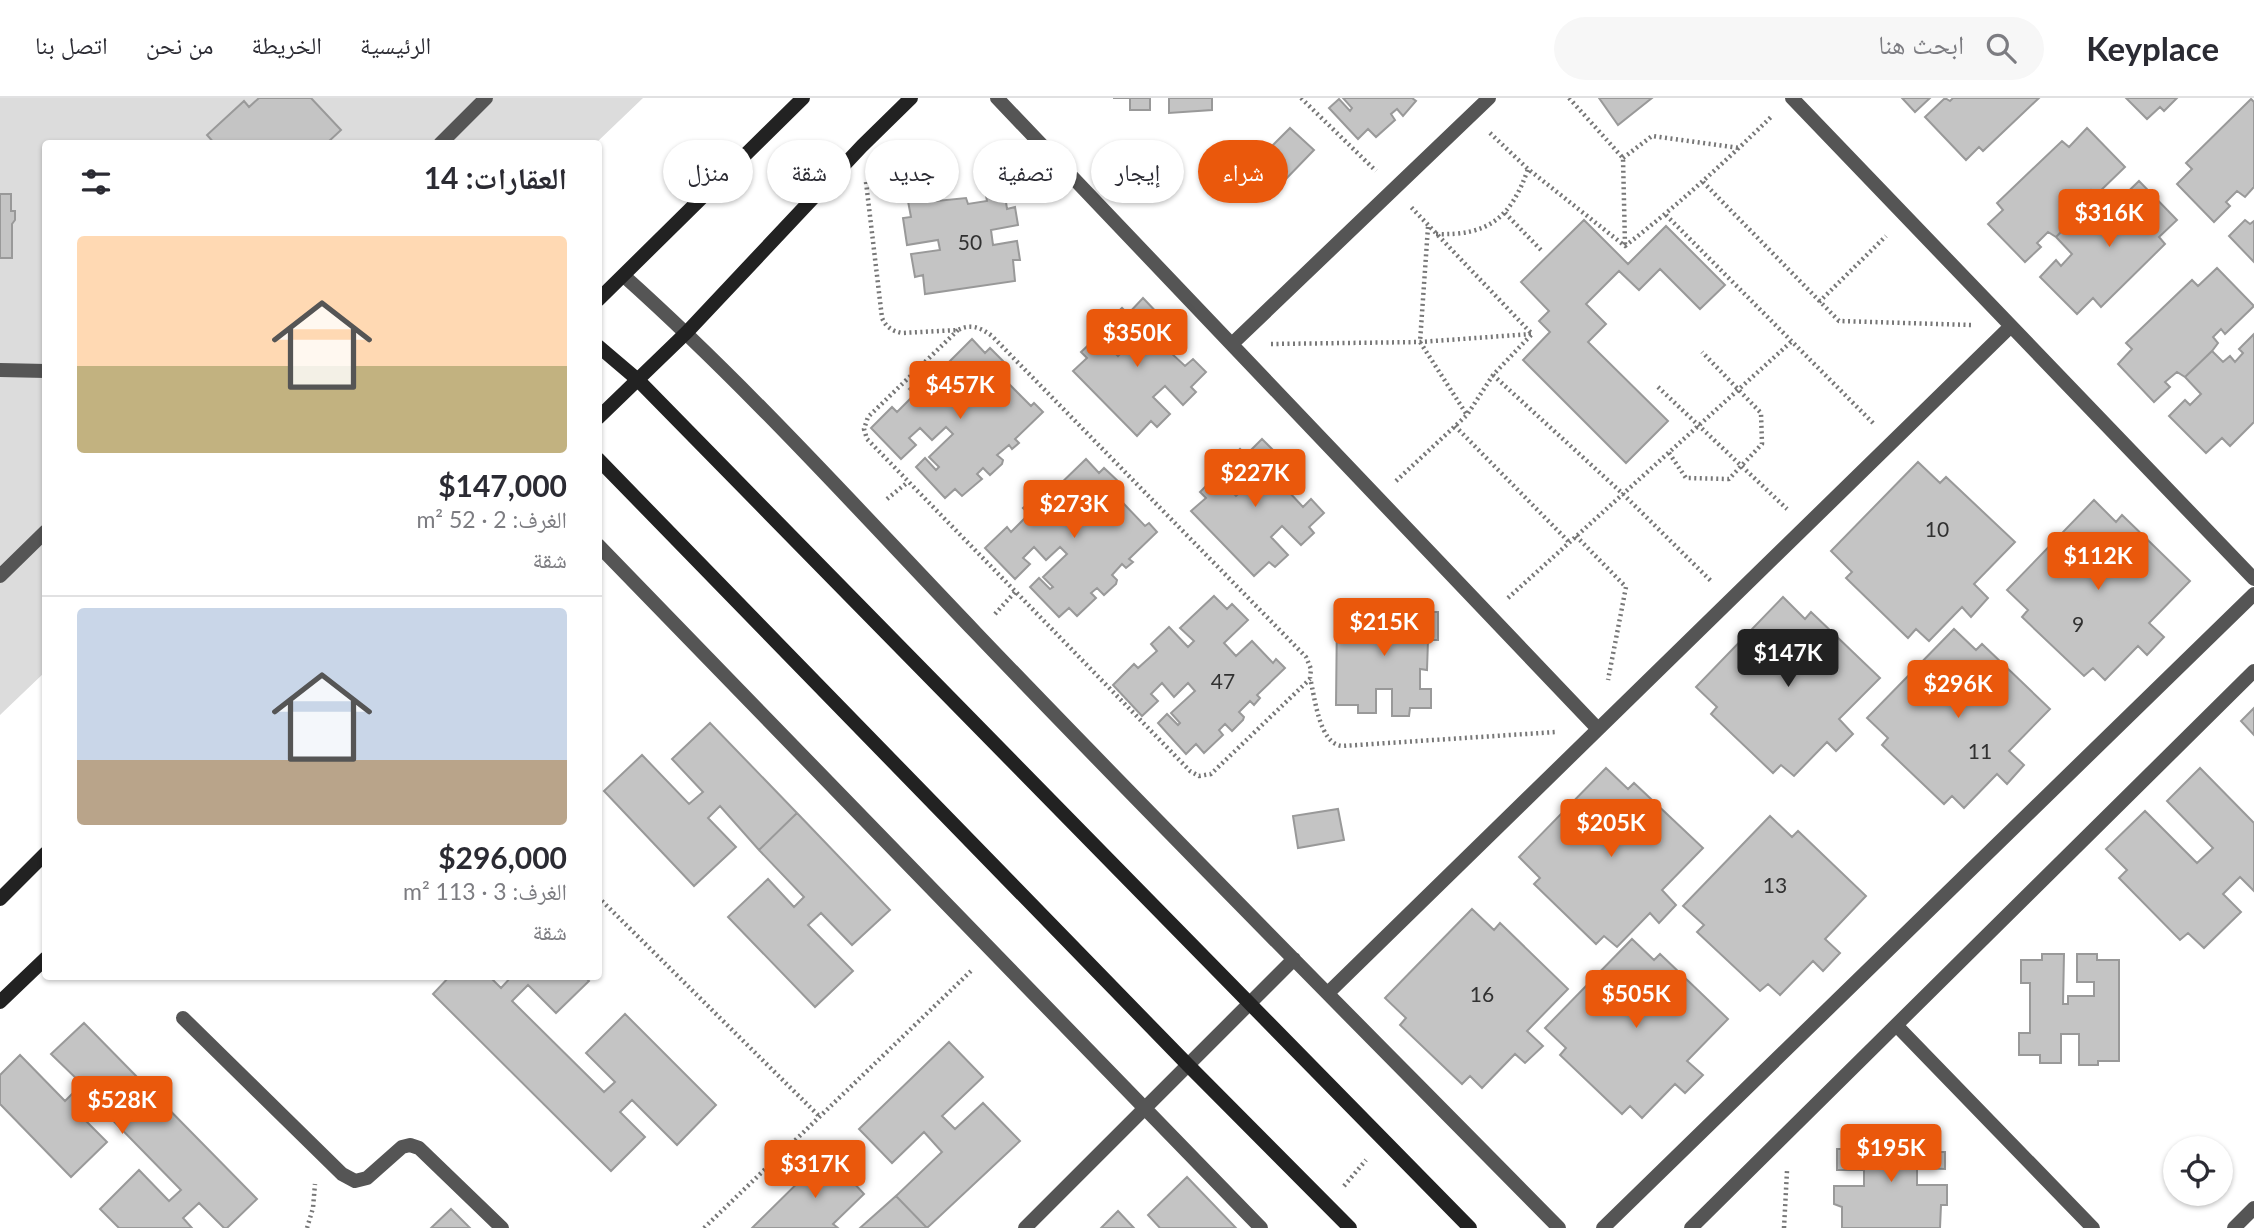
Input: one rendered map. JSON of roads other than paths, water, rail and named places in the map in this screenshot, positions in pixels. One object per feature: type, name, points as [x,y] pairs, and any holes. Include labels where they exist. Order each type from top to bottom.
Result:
[{"type":"street","points":[[444,140],[486,98]]},
{"type":"street","points":[[602,296],[803,98]]},
{"type":"street","points":[[602,414],[687,332],[862,146],[911,98]]},
{"type":"street","points":[[997,98],[1598,729]]},
{"type":"street","points":[[1232,344],[1489,98]]},
{"type":"street","points":[[1792,98],[2254,579]]},
{"type":"street","points":[[624,276],[687,332],[1294,960],[1559,1228]]},
{"type":"street","points":[[1328,993],[2011,326]]},
{"type":"street","points":[[602,349],[638,380],[1470,1228]]},
{"type":"street","points":[[0,370],[42,371]]},
{"type":"street","points":[[602,462],[1350,1228]]},
{"type":"street","points":[[0,576],[42,535]]},
{"type":"street","points":[[602,549],[1261,1228]]},
{"type":"street","points":[[1603,1228],[2254,594]]},
{"type":"street","points":[[1691,1228],[2254,671]]},
{"type":"street","points":[[0,900],[42,857]]},
{"type":"street","points":[[1025,1228],[1294,960]]},
{"type":"street","points":[[0,1002],[42,962]]},
{"type":"street","points":[[183,1018],[342,1174],[355,1181],[368,1178],[402,1147],[410,1145],[419,1149],[502,1228]]},
{"type":"street","points":[[1897,1026],[2093,1228]]},
{"type":"street","points":[[2234,1228],[2254,1208]]}]
